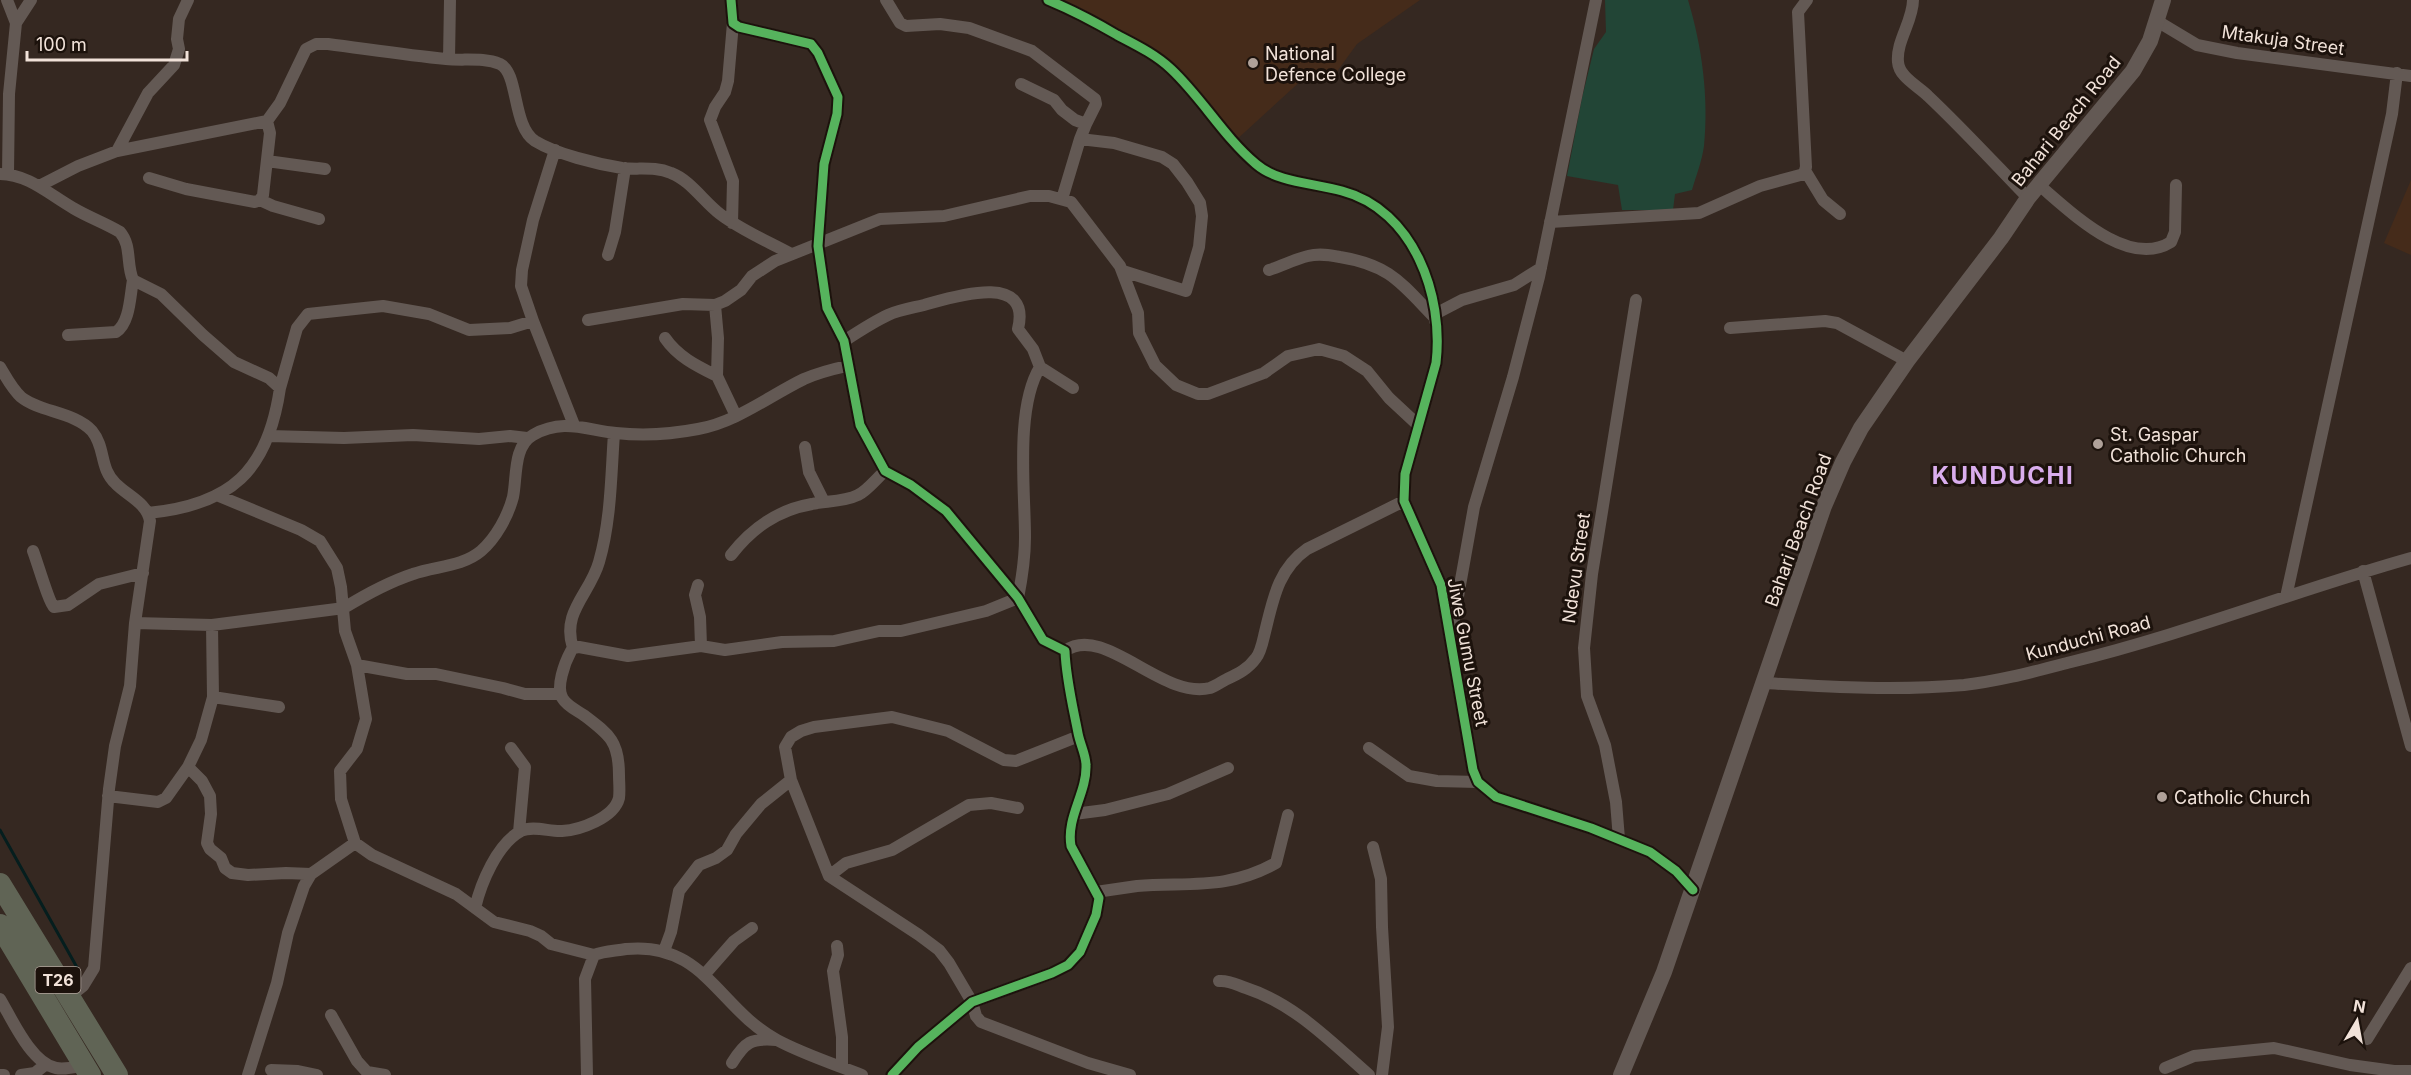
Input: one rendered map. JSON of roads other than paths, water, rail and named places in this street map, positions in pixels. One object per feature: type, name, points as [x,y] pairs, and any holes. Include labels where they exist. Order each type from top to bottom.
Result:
[{"type":"highway","name":"T26","points":[[0,884],[117,1075]]},
{"type":"highway","name":"T26","points":[[0,925],[87,1070]]},
{"type":"street","points":[[7,0],[16,23],[4,174],[39,186],[72,207],[120,232],[128,246],[130,273],[133,280],[125,322],[116,332],[68,335]]},
{"type":"street","points":[[16,23],[31,0]]},
{"type":"street","points":[[117,151],[148,93],[174,65],[179,49],[177,39],[179,20],[188,0]]},
{"type":"street","points":[[449,59],[450,0]]},
{"type":"street","points":[[730,0],[733,23],[728,81],[725,92],[710,120],[733,181],[732,223]]},
{"type":"street","points":[[886,0],[900,23],[906,26],[940,24],[969,28],[1032,51],[1095,99],[1096,104],[1080,139],[1062,199]]},
{"type":"street","name":"Jiwe Gumu Street","points":[[1048,0],[1068,8],[1154,54],[1171,68],[1239,148],[1258,166],[1287,178],[1344,191],[1375,206],[1405,234],[1419,255],[1426,274],[1438,345],[1436,363],[1405,474],[1404,501],[1442,585],[1473,770],[1478,782]]},
{"type":"street","points":[[1450,641],[1474,507],[1513,377],[1541,268],[1596,0]]},
{"type":"street","points":[[1807,0],[1798,12],[1806,172],[1823,200],[1840,214]]},
{"type":"street","points":[[1913,0],[1913,8],[1898,54],[1901,73],[2033,192],[2129,248],[2154,250],[2171,242],[2175,232],[2176,185]]},
{"type":"street","name":"Bahari Beach Road","points":[[1621,1075],[1664,972],[1824,506],[1842,462],[1860,428],[1907,361],[2001,238],[2033,192],[2133,71],[2150,40],[2163,0]]},
{"type":"street","name":"Mtakuja Street","points":[[2157,21],[2197,45],[2237,53],[2411,76]]},
{"type":"street","points":[[733,23],[755,32],[810,44],[818,53],[836,89],[838,106],[824,164],[818,246],[827,308],[844,341],[860,425],[885,471],[911,485],[946,510],[1018,598],[1043,640],[1065,651]]},
{"type":"street","points":[[39,186],[78,166],[117,151],[267,121],[280,102],[306,49],[316,44],[328,44],[449,59],[484,60],[502,65],[508,72],[517,109],[528,134],[534,140],[555,150],[624,168],[659,168],[675,174],[732,223],[791,254]]},
{"type":"street","points":[[2286,597],[2390,125],[2397,73]]},
{"type":"street","points":[[1021,84],[1054,100],[1069,115],[1086,124]]},
{"type":"street","points":[[260,200],[263,195],[270,133],[267,121]]},
{"type":"street","points":[[1080,139],[1114,143],[1162,157],[1180,173],[1200,203],[1199,247],[1186,291],[1123,272]]},
{"type":"street","points":[[555,150],[533,220],[522,270],[521,286],[574,425]]},
{"type":"street","points":[[267,161],[325,169]]},
{"type":"street","points":[[608,255],[615,232],[624,168]]},
{"type":"street","points":[[1550,222],[1699,213],[1760,186],[1800,177],[1806,172]]},
{"type":"street","points":[[149,178],[186,189],[260,200],[318,219]]},
{"type":"street","points":[[588,321],[683,304],[715,305],[741,290],[752,276],[767,266],[791,254],[818,246],[836,235],[880,219],[944,216],[1030,196],[1049,196],[1071,202],[1123,272],[1137,313],[1139,333],[1145,348],[1155,365],[1176,385],[1198,394],[1208,394],[1264,373],[1288,356],[1319,349],[1328,350],[1344,356],[1368,371],[1389,398],[1418,425]]},
{"type":"street","points":[[1269,270],[1316,255],[1366,261],[1386,271],[1404,285],[1435,320]]},
{"type":"street","points":[[1435,320],[1437,313],[1452,305],[1514,285],[1541,268]]},
{"type":"street","points":[[133,280],[161,294],[234,362],[269,378],[280,388]]},
{"type":"street","points":[[844,341],[889,314],[962,293],[981,291],[1004,293],[1017,304],[1021,319],[1018,330],[1033,349],[1041,368],[1073,388]]},
{"type":"street","name":"Ndevu Street","points":[[1619,839],[1616,802],[1605,745],[1587,696],[1584,648],[1592,574],[1636,300]]},
{"type":"street","points":[[715,305],[718,338],[717,376],[736,416]]},
{"type":"street","points":[[148,513],[183,508],[219,496],[237,483],[251,468],[269,436],[297,328],[308,314],[383,306],[429,314],[469,330],[486,331],[510,328],[533,321]]},
{"type":"street","points":[[1730,328],[1825,321],[1837,323],[1907,361]]},
{"type":"street","points":[[665,339],[672,349],[688,361],[717,376]]},
{"type":"street","points":[[269,436],[344,438],[413,435],[478,439],[510,436],[527,438],[546,429],[574,425],[614,433],[663,433],[700,429],[736,416],[820,372],[847,366]]},
{"type":"street","points":[[0,367],[14,389],[23,398],[56,411],[90,429],[101,448],[107,474],[148,513],[150,521],[135,623],[130,686],[115,746],[108,796],[93,968],[83,986],[69,997]]},
{"type":"street","points":[[1018,598],[1025,547],[1023,451],[1028,404],[1035,377],[1041,368]]},
{"type":"street","points":[[573,648],[568,635],[569,622],[599,564],[608,514],[614,433]]},
{"type":"street","points":[[135,623],[213,625],[344,608],[413,573],[453,564],[481,551],[505,518],[512,499],[520,453],[527,438]]},
{"type":"street","points":[[805,447],[809,472],[824,502]]},
{"type":"street","points":[[732,555],[746,536],[765,521],[786,511],[859,495],[885,471]]},
{"type":"street","points":[[219,496],[302,530],[320,541],[337,568],[344,608],[345,631],[357,665],[366,719],[357,749],[340,771],[339,780],[341,799],[355,843],[372,855],[456,894],[494,922],[530,931],[551,944],[594,955],[643,948],[664,951],[705,974],[731,1003],[776,1040],[862,1075]]},
{"type":"street","points":[[1065,651],[1076,645],[1103,649],[1127,658],[1158,678],[1180,687],[1211,687],[1243,672],[1257,657],[1278,583],[1297,556],[1404,501]]},
{"type":"street","points":[[33,551],[45,582],[49,603],[54,607],[68,605],[99,584],[143,573]]},
{"type":"street","name":"Kunduchi Road","points":[[1764,683],[1882,690],[1966,685],[2027,673],[2134,646],[2363,571],[2411,558]]},
{"type":"street","points":[[2363,571],[2411,746]]},
{"type":"street","points":[[698,585],[695,595],[700,616],[701,646]]},
{"type":"street","points":[[573,648],[628,656],[701,646],[725,650],[782,642],[834,641],[879,631],[901,631],[986,611],[1018,598]]},
{"type":"street","points":[[108,796],[158,802],[166,798],[188,767],[198,747],[213,697],[213,625]]},
{"type":"street","points":[[519,832],[534,829],[578,830],[606,815],[614,808],[619,798],[617,747],[596,724],[566,703],[561,694],[561,684],[568,657],[573,648]]},
{"type":"street","points":[[892,1075],[895,1069],[918,1047],[972,1002],[1052,973],[1068,964],[1080,952],[1088,937],[1099,898],[1071,846],[1071,828],[1083,788],[1086,763],[1079,736],[1065,651]]},
{"type":"street","points":[[357,665],[407,674],[436,674],[525,694],[561,694]]},
{"type":"street","points":[[213,697],[279,707]]},
{"type":"street","points":[[1079,736],[1016,761],[1004,759],[948,731],[892,717],[801,730],[787,742],[786,757],[791,780],[829,876],[939,950],[972,1002],[976,1016],[981,1022],[1088,1063],[1130,1075]]},
{"type":"street","points":[[475,908],[485,875],[519,832],[525,767],[511,748]]},
{"type":"street","points":[[1369,748],[1409,776],[1437,781],[1478,782],[1496,797],[1591,828],[1650,852],[1676,871],[1693,890]]},
{"type":"street","points":[[188,767],[202,781],[210,796],[211,814],[207,843],[210,849],[221,858],[225,868],[232,873],[248,875],[310,874]]},
{"type":"street","points":[[1074,814],[1105,810],[1168,794],[1228,768]]},
{"type":"street","points":[[664,951],[671,932],[679,891],[699,865],[716,858],[727,850],[736,834],[761,804],[791,780]]},
{"type":"street","points":[[829,876],[846,863],[892,850],[969,805],[992,803],[1018,807]]},
{"type":"street","points":[[1096,892],[1138,886],[1201,885],[1239,880],[1255,874],[1276,863],[1288,815]]},
{"type":"street","points":[[316,1075],[298,1071],[249,1070],[276,983],[288,933],[304,886],[310,874],[355,843]]},
{"type":"street","points":[[1373,848],[1382,879],[1382,927],[1388,1027],[1382,1075]]},
{"type":"street","points":[[705,974],[734,941],[752,928]]},
{"type":"street","points":[[837,946],[838,955],[833,971],[842,1036],[842,1067]]},
{"type":"street","points":[[587,1075],[585,979],[594,955]]},
{"type":"street","points":[[2367,1039],[2411,968]]},
{"type":"street","points":[[1219,981],[1228,981],[1277,1000],[1299,1014],[1370,1075]]},
{"type":"street","points":[[0,999],[30,1048],[46,1064],[60,1069],[87,1070]]},
{"type":"street","points":[[331,1015],[357,1061],[368,1074],[385,1075]]},
{"type":"street","points":[[732,1063],[740,1049],[752,1040],[776,1040]]},
{"type":"street","points":[[2164,1068],[2194,1056],[2274,1048],[2350,1065],[2411,1071]]},
{"type":"street","points":[[21,1075],[35,1073],[46,1064]]},
{"type":"waterway","points":[[0,830],[79,971]]},
{"type":"place","name":"National Defence College","points":[[1253,63]]},
{"type":"place","name":"St. Gaspar Catholic Church","points":[[2098,444]]},
{"type":"place","name":"Catholic Church","points":[[2162,797]]},
{"type":"district","name":"KUNDUCHI","points":[[2003,475]]}]
